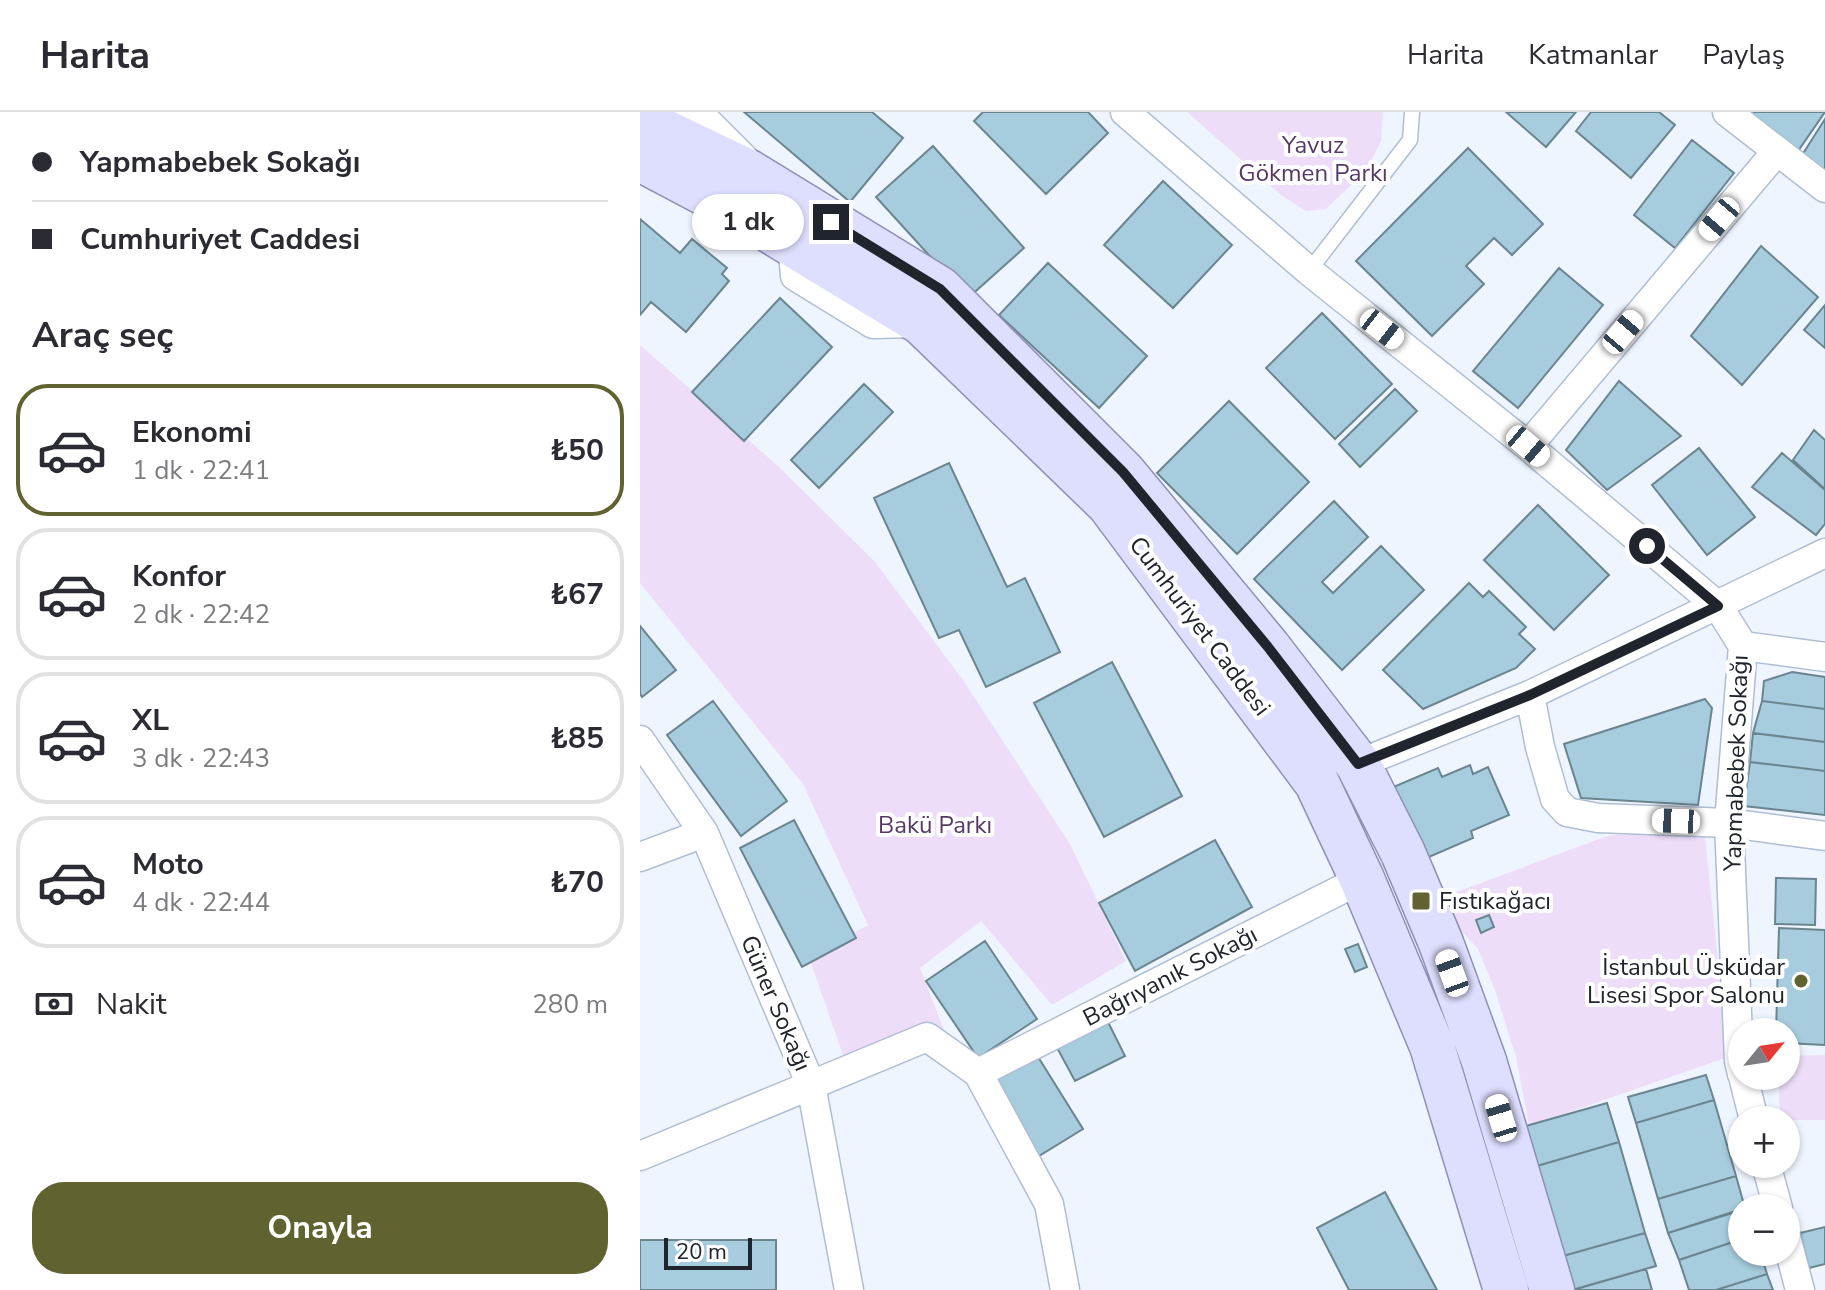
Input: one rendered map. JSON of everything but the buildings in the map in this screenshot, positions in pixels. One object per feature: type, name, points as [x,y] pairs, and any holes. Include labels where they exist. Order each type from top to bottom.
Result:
[{"type":"main road","name":"Cumhuriyet Caddesi","points":[[640,120],[749,172],[940,289],[1123,472],[1268,647],[1358,764],[1403,853],[1447,958],[1484,1061],[1552,1290]]},
{"type":"main road","name":"Cumhuriyet Caddesi","points":[[640,159],[792,242],[922,323],[1109,504],[1317,783],[1362,879],[1432,1046],[1506,1290]]},
{"type":"street","points":[[689,112],[749,172]]},
{"type":"street","name":"Yapmabebek Sokağı","points":[[1125,112],[1309,271],[1528,446],[1718,606],[1743,646],[1729,823],[1737,1018]]},
{"type":"street","points":[[1727,112],[1825,188]]},
{"type":"street","points":[[1528,446],[1777,151]]},
{"type":"street","points":[[1358,764],[1530,695],[1825,553]]},
{"type":"street","points":[[1743,646],[1825,657]]},
{"type":"street","points":[[1530,695],[1540,747],[1555,799],[1567,812],[1598,818],[1729,823],[1825,836]]},
{"type":"street","name":"Güner Sokağı","points":[[640,740],[704,833],[811,1085],[849,1290]]},
{"type":"street","points":[[640,857],[704,833]]},
{"type":"street","name":"Bağrıyanık Sokağı","points":[[978,1073],[1362,879]]},
{"type":"street","points":[[640,1156],[927,1037],[978,1073],[1049,1204],[1065,1290]]},
{"type":"street","points":[[1794,1266],[1800,1290]]},
{"type":"lane","points":[[1309,271],[1410,140],[1412,112]]},
{"type":"green space","name":"Yavuz Gökmen Parkı","points":[[1187,112],[1383,112],[1381,141],[1367,170],[1326,209],[1306,211],[1281,195]]},
{"type":"green space","name":"Bakü Parkı","points":[[640,345],[778,466],[875,562],[963,680],[1070,844],[1126,961],[1052,1005],[981,921],[920,968],[945,1033],[845,1061],[809,957],[868,925],[803,784],[640,583]]},
{"type":"green space","points":[[1704,827],[1728,1057],[1529,1126],[1516,1057],[1495,990],[1478,949],[1458,927],[1443,897],[1607,836]]},
{"type":"green space","points":[[1825,1055],[1825,1120],[1800,1120],[1800,1106],[1780,1106],[1779,1090],[1800,1090],[1800,1056]]},
{"type":"place","name":"Fıstıkağacı","points":[[1421,901]]},
{"type":"place","name":"İstanbul Üsküdar Lisesi Spor Salonu","points":[[1801,981]]},
{"type":"route","points":[[831,222],[940,289],[1123,472],[1268,647],[1358,764],[1530,695],[1718,606],[1647,546]]}]
